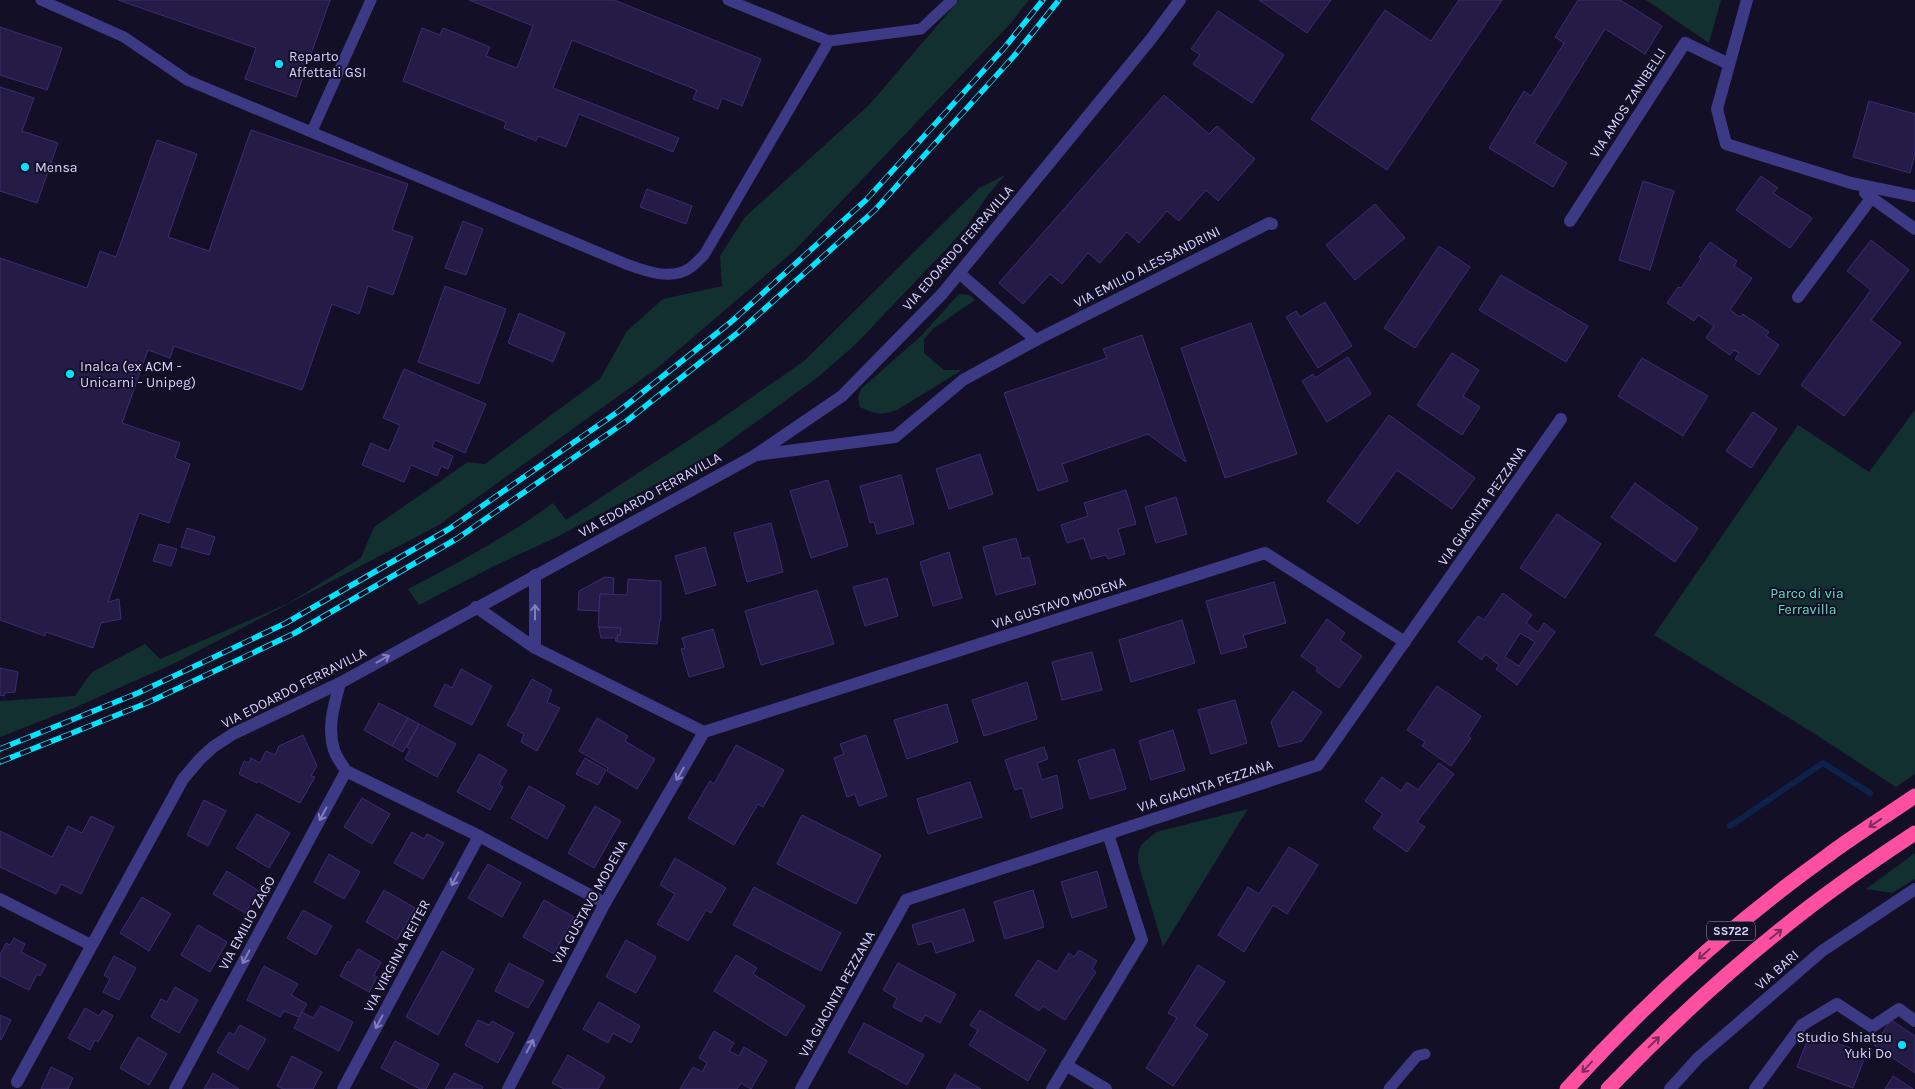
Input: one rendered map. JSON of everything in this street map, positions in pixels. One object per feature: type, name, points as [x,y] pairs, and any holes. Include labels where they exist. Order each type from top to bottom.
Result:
[{"type":"highway","name":"SS722","points":[[1567,1089],[1648,1004],[1713,946],[1827,855],[1915,796]]},
{"type":"highway","name":"SS722","points":[[1608,1089],[1699,999],[1751,954],[1812,905],[1915,833]]},
{"type":"street","name":"VIA EDOARDO FERRAVILLA","points":[[17,1082],[183,779],[200,759],[213,747],[233,734],[340,683],[754,456],[842,396],[942,294],[1151,40],[1180,0]]},
{"type":"street","points":[[1747,0],[1717,109],[1726,144],[1850,183],[1915,196]]},
{"type":"street","name":"VIA AMOS ZANIBELLI","points":[[1570,221],[1685,43],[1730,64]]},
{"type":"street","points":[[1850,183],[1915,229]]},
{"type":"street","points":[[1798,297],[1872,197]]},
{"type":"street","name":"VIA EMILIO ALESSANDRINI","points":[[754,456],[894,436],[963,380],[1036,340],[1269,223],[1272,224]]},
{"type":"street","points":[[959,273],[1036,340]]},
{"type":"street","name":"VIA GIACINTA PEZZANA","points":[[801,1089],[906,900],[1318,765],[1561,419]]},
{"type":"street","name":"VIA GUSTAVO MODENA","points":[[508,1089],[605,903],[704,732],[1265,553],[1405,642]]},
{"type":"street","points":[[535,575],[535,648]]},
{"type":"street","points":[[476,607],[535,648],[704,732]]},
{"type":"street","points":[[340,683],[331,716],[331,732],[334,751],[346,771],[478,836],[605,903]]},
{"type":"street","name":"VIA EMILIO ZAGO","points":[[175,1089],[346,771]]},
{"type":"street","points":[[1052,1089],[1142,940],[1108,834]]},
{"type":"street","name":"VIA VIRGINIA REITER","points":[[343,1089],[478,836]]},
{"type":"street","name":"VIA BARI","points":[[1670,1089],[1698,1058],[1822,950],[1915,889]]},
{"type":"street","points":[[0,900],[91,945]]},
{"type":"street","points":[[1756,1089],[1802,1025],[1837,1004],[1872,1027],[1898,1009],[1915,1021]]},
{"type":"street","points":[[1066,1065],[1106,1089]]},
{"type":"lane","points":[[40,0],[124,37],[187,80],[650,273],[670,274],[688,269],[704,255],[829,41]]},
{"type":"lane","points":[[312,131],[372,0]]},
{"type":"lane","points":[[728,0],[829,41],[921,29],[952,0]]},
{"type":"lane","points":[[1389,1089],[1418,1056],[1426,1054]]},
{"type":"green space","points":[[959,0],[1029,0],[1011,23],[794,251],[656,369],[439,525],[175,663],[74,708],[0,737],[0,701],[75,696],[92,672],[145,644],[160,659],[289,603],[361,558],[374,527],[468,462],[485,464],[600,379],[627,331],[663,299],[722,286],[720,256],[745,217],[870,104]]},
{"type":"green space","points":[[1646,0],[1721,0],[1709,43]]},
{"type":"green space","points":[[1005,175],[988,195],[967,226],[949,246],[856,344],[818,377],[712,454],[557,537],[492,567],[419,605],[408,589],[482,549],[553,503],[566,520],[715,423],[804,361],[979,188]]},
{"type":"green space","points":[[959,294],[969,295],[975,300],[934,328],[924,339],[924,353],[944,370],[962,370],[897,410],[878,413],[860,407],[858,398],[861,389],[921,336]]},
{"type":"green space","name":"Parco di via Ferravilla","points":[[1915,410],[1915,774],[1896,787],[1818,736],[1654,635],[1798,425],[1869,472]]},
{"type":"green space","points":[[1248,809],[1163,947],[1138,862],[1138,853],[1141,845],[1156,832]]},
{"type":"green space","points":[[1915,853],[1915,879],[1892,893],[1866,889]]},
{"type":"building","name":"Reparto Affettati GSI","points":[[118,0],[330,0],[296,97],[245,79],[256,48]]},
{"type":"building","points":[[469,0],[614,0],[761,59],[742,106],[722,98],[718,109],[693,99],[697,90],[572,40],[553,88],[679,138],[673,152],[579,114],[566,147],[538,136],[536,141],[504,128],[506,122],[403,81],[422,28],[440,35],[443,28],[490,47],[486,56],[517,68],[533,26]]},
{"type":"building","points":[[1259,0],[1331,0],[1307,33]]},
{"type":"building","points":[[1459,0],[1502,0],[1387,170],[1311,119],[1385,10],[1431,41]]},
{"type":"building","points":[[1578,0],[1620,0],[1662,26],[1645,54],[1605,29],[1534,143],[1567,163],[1553,187],[1489,148],[1524,91],[1531,96],[1564,43],[1555,37]]},
{"type":"building","points":[[1218,11],[1284,55],[1252,103],[1193,64],[1200,55],[1191,49]]},
{"type":"building","points":[[0,27],[62,48],[47,90],[0,75]]},
{"type":"building","name":"Mensa","points":[[0,87],[34,98],[22,131],[58,143],[37,203],[0,191]]},
{"type":"building","points":[[1164,95],[1209,134],[1217,126],[1255,159],[1218,201],[1206,190],[1179,221],[1167,211],[1139,243],[1127,232],[1100,263],[1088,253],[1062,284],[1050,274],[1023,304],[999,283]]},
{"type":"building","points":[[1869,101],[1915,114],[1915,153],[1910,173],[1853,157]]},
{"type":"building","name":"Inalca (ex ACM - Unicarni - Unipeg)","points":[[251,130],[408,184],[392,230],[413,237],[393,295],[368,286],[359,314],[332,304],[302,390],[174,346],[170,358],[148,350],[122,423],[180,443],[175,458],[190,464],[169,523],[139,513],[108,602],[119,599],[121,619],[101,623],[93,648],[46,632],[45,636],[0,620],[0,258],[87,288],[100,251],[116,257],[157,140],[197,154],[168,237],[209,251]]},
{"type":"building","points":[[1761,176],[1778,188],[1773,193],[1812,218],[1790,248],[1736,210]]},
{"type":"building","points":[[1643,181],[1674,191],[1650,270],[1619,260]]},
{"type":"building","points":[[647,189],[692,206],[686,224],[640,207]]},
{"type":"building","points":[[1375,204],[1405,238],[1355,280],[1326,245]]},
{"type":"building","points":[[463,221],[483,229],[466,275],[445,268]]},
{"type":"building","points":[[1871,240],[1909,270],[1871,320],[1901,343],[1844,416],[1801,385],[1871,290],[1847,271]]},
{"type":"building","points":[[1710,242],[1737,261],[1734,266],[1752,278],[1730,310],[1740,317],[1743,314],[1769,332],[1766,336],[1779,345],[1759,375],[1735,359],[1739,353],[1734,350],[1730,355],[1706,338],[1714,326],[1698,315],[1694,321],[1667,303],[1678,287],[1681,288]]},
{"type":"building","points":[[1439,246],[1470,267],[1415,348],[1384,328]]},
{"type":"building","points":[[1501,275],[1588,326],[1566,362],[1479,310]]},
{"type":"building","points":[[445,286],[506,309],[479,384],[418,362]]},
{"type":"building","points":[[1325,302],[1352,346],[1318,368],[1286,317],[1296,311],[1300,317]]},
{"type":"building","points":[[519,313],[565,333],[553,362],[508,343]]},
{"type":"building","points":[[1251,323],[1297,454],[1225,478],[1181,348]]},
{"type":"building","points":[[1142,335],[1186,462],[1148,434],[1062,464],[1068,481],[1038,491],[1004,393],[1107,358],[1103,349]]},
{"type":"building","points":[[1452,353],[1479,370],[1463,396],[1480,407],[1462,435],[1417,405]]},
{"type":"building","points":[[1348,357],[1371,394],[1327,422],[1302,381],[1313,374],[1315,378]]},
{"type":"building","points":[[1642,358],[1708,396],[1683,436],[1618,396]]},
{"type":"building","points":[[404,369],[486,404],[465,453],[435,440],[432,447],[453,456],[448,469],[441,466],[437,476],[411,465],[404,482],[362,465],[371,443],[389,451],[400,425],[383,418]]},
{"type":"building","points":[[1753,412],[1777,429],[1751,468],[1726,451]]},
{"type":"building","points":[[1389,415],[1475,478],[1452,509],[1397,470],[1358,524],[1327,501]]},
{"type":"building","points":[[980,454],[993,494],[949,509],[936,469]]},
{"type":"building","points":[[901,475],[914,524],[877,534],[874,522],[870,523],[860,486]]},
{"type":"building","points":[[828,480],[848,546],[811,558],[790,491]]},
{"type":"building","points":[[1635,483],[1698,528],[1675,562],[1611,517]]},
{"type":"building","points":[[1126,490],[1136,524],[1118,529],[1125,554],[1108,559],[1106,555],[1091,559],[1084,538],[1067,543],[1061,525],[1088,516],[1084,503]]},
{"type":"building","points":[[1176,497],[1187,534],[1156,543],[1145,507]]},
{"type":"building","points":[[1557,514],[1601,544],[1565,598],[1520,568]]},
{"type":"building","points":[[771,523],[783,572],[747,582],[734,533]]},
{"type":"building","points":[[187,528],[215,537],[209,555],[181,547]]},
{"type":"building","points":[[1016,538],[1022,559],[1029,557],[1036,584],[996,595],[983,547]]},
{"type":"building","points":[[159,544],[177,549],[171,566],[153,561]]},
{"type":"building","points":[[705,547],[716,585],[686,594],[675,556]]},
{"type":"building","points":[[949,552],[962,598],[933,606],[920,562]]},
{"type":"building","points":[[605,577],[614,578],[613,595],[600,594],[599,611],[578,610],[579,591]]},
{"type":"building","points":[[887,578],[898,616],[865,626],[853,587]]},
{"type":"building","points":[[628,579],[661,581],[661,620],[657,644],[617,642],[617,635],[620,635],[621,628],[598,627],[600,594],[627,595]]},
{"type":"building","points":[[1274,582],[1286,623],[1243,635],[1247,647],[1221,654],[1206,601]]},
{"type":"building","points":[[817,590],[834,644],[761,665],[745,611]]},
{"type":"building","points":[[1503,593],[1532,615],[1526,623],[1538,632],[1544,623],[1555,632],[1517,685],[1496,669],[1499,665],[1485,654],[1482,660],[1458,642],[1478,616],[1484,620]],"holes":[[[1520,633],[1535,642],[1519,666],[1505,657]]]},
{"type":"building","points":[[1327,619],[1345,633],[1340,640],[1362,656],[1339,688],[1316,671],[1318,668],[1301,656]]},
{"type":"building","points":[[1182,620],[1195,663],[1131,682],[1119,640]]},
{"type":"building","points":[[599,627],[621,628],[620,635],[617,635],[617,641],[615,641],[616,638],[601,638]]},
{"type":"building","points":[[713,629],[724,667],[689,677],[681,649],[685,648],[682,638]]},
{"type":"building","points":[[1092,652],[1102,690],[1062,700],[1052,662]]},
{"type":"building","points":[[0,668],[18,672],[15,692],[5,693],[4,696],[0,695]]},
{"type":"building","points":[[461,669],[492,686],[472,725],[434,706],[445,684],[452,688]]},
{"type":"building","points":[[532,679],[552,690],[547,702],[560,708],[537,751],[521,742],[524,734],[507,725]]},
{"type":"building","points":[[1027,682],[1037,719],[984,736],[972,700]]},
{"type":"building","points":[[1437,686],[1481,716],[1468,736],[1471,738],[1451,766],[1422,746],[1425,742],[1407,730]]},
{"type":"building","points":[[1293,691],[1322,712],[1302,741],[1279,747],[1271,722]]},
{"type":"building","points":[[1235,700],[1247,743],[1211,754],[1198,710]]},
{"type":"building","points":[[379,703],[408,718],[392,746],[364,730]]},
{"type":"building","points":[[947,704],[958,742],[907,759],[894,720]]},
{"type":"building","points":[[408,718],[419,724],[403,752],[392,746]]},
{"type":"building","points":[[597,718],[628,736],[625,741],[655,759],[637,789],[607,771],[608,768],[579,751]]},
{"type":"building","points":[[419,724],[456,744],[437,777],[405,759],[410,749],[407,747]]},
{"type":"building","points":[[1173,730],[1185,770],[1151,780],[1139,741]]},
{"type":"building","points":[[303,735],[317,766],[311,776],[315,777],[300,803],[258,781],[257,783],[239,774],[244,761],[249,763],[251,758],[260,763],[266,751],[275,755],[279,746]]},
{"type":"building","points":[[866,735],[887,796],[859,806],[855,794],[847,797],[834,758],[844,754],[840,744]]},
{"type":"building","points":[[736,745],[784,770],[763,807],[758,804],[734,845],[688,818],[710,781],[714,784]]},
{"type":"building","points":[[1044,747],[1048,759],[1037,763],[1042,780],[1057,775],[1063,808],[1031,818],[1022,788],[1015,790],[1005,760]]},
{"type":"building","points":[[1114,749],[1126,789],[1090,799],[1078,760]]},
{"type":"building","points":[[479,754],[507,770],[499,784],[503,787],[490,810],[457,792]]},
{"type":"building","points":[[585,758],[606,770],[598,785],[576,774]]},
{"type":"building","points":[[1439,763],[1454,774],[1417,822],[1425,827],[1407,852],[1373,828],[1383,814],[1365,801],[1382,777],[1401,791],[1407,782],[1418,790]]},
{"type":"building","points":[[970,782],[982,817],[928,834],[917,799]]},
{"type":"building","points":[[529,786],[565,806],[547,839],[511,818]]},
{"type":"building","points":[[362,798],[390,814],[372,844],[344,827]]},
{"type":"building","points":[[204,800],[226,811],[208,846],[187,835]]},
{"type":"building","points":[[595,806],[621,821],[594,868],[568,853]]},
{"type":"building","points":[[257,814],[290,833],[269,868],[236,848]]},
{"type":"building","points":[[802,815],[881,855],[856,904],[777,864]]},
{"type":"building","points":[[91,816],[114,827],[81,894],[61,884],[56,894],[0,867],[0,831],[52,857],[68,826],[82,833]]},
{"type":"building","points":[[412,832],[424,839],[427,834],[444,843],[423,879],[394,863]]},
{"type":"building","points":[[1289,847],[1318,865],[1287,914],[1273,905],[1244,952],[1218,935],[1248,887],[1259,894]]},
{"type":"building","points":[[329,854],[360,872],[344,899],[314,882]]},
{"type":"building","points":[[675,858],[726,888],[711,913],[706,910],[688,941],[657,924],[675,894],[660,885]]},
{"type":"building","points":[[488,864],[521,883],[502,917],[468,898]]},
{"type":"building","points":[[227,871],[259,891],[245,913],[213,894]]},
{"type":"building","points":[[1097,871],[1107,907],[1072,918],[1061,882]]},
{"type":"building","points":[[754,887],[841,933],[821,971],[733,925]]},
{"type":"building","points":[[384,890],[415,908],[397,940],[366,922]]},
{"type":"building","points":[[1033,890],[1044,927],[1005,939],[994,902]]},
{"type":"building","points":[[142,897],[171,914],[149,951],[120,933]]},
{"type":"building","points":[[544,900],[574,917],[554,954],[523,937]]},
{"type":"building","points":[[964,909],[974,941],[936,953],[932,941],[918,945],[912,925]]},
{"type":"building","points":[[303,910],[332,926],[316,955],[287,938]]},
{"type":"building","points":[[198,925],[227,942],[210,972],[181,955]]},
{"type":"building","points":[[14,938],[25,944],[21,952],[46,965],[40,976],[37,974],[29,990],[0,976],[0,955],[6,943],[10,945]]},
{"type":"building","points":[[626,940],[656,957],[636,993],[606,977]]},
{"type":"building","points":[[358,949],[381,962],[374,975],[377,977],[369,992],[340,976],[348,961],[350,963]]},
{"type":"building","points":[[1079,950],[1097,961],[1092,969],[1096,972],[1065,1020],[1043,1006],[1039,1011],[1015,995],[1038,960],[1057,972],[1069,953],[1074,957]]},
{"type":"building","points":[[442,951],[474,969],[438,1035],[406,1017]]},
{"type":"building","points":[[736,955],[757,968],[753,974],[805,1006],[786,1036],[714,991]]},
{"type":"building","points":[[114,956],[136,968],[119,1000],[103,992],[110,979],[104,975]]},
{"type":"building","points":[[509,963],[544,981],[528,1008],[495,991]]},
{"type":"building","points":[[898,963],[956,994],[940,1023],[925,1015],[921,1022],[893,1007],[897,998],[883,990]]},
{"type":"building","points":[[1198,965],[1225,982],[1194,1026],[1208,1035],[1173,1086],[1146,1068],[1177,1018],[1168,1013]]},
{"type":"building","points":[[264,966],[298,984],[291,995],[307,1004],[299,1017],[284,1011],[280,1017],[247,1000]]},
{"type":"building","points":[[175,987],[198,1000],[179,1033],[151,1017],[161,999],[167,1002]]},
{"type":"building","points":[[599,1002],[640,1026],[631,1043],[613,1033],[608,1043],[583,1029]]},
{"type":"building","points":[[321,1006],[353,1022],[339,1051],[294,1028],[302,1012],[313,1018]]},
{"type":"building","points":[[85,1008],[99,1016],[103,1010],[113,1016],[98,1042],[95,1040],[90,1050],[68,1038]]},
{"type":"building","points":[[980,1010],[1046,1050],[1028,1081],[969,1045],[978,1030],[970,1025]]},
{"type":"building","points":[[0,1015],[11,1020],[1,1040],[0,1039]]},
{"type":"building","points":[[478,1020],[489,1025],[492,1021],[514,1033],[498,1063],[465,1045]]},
{"type":"building","points":[[1891,1020],[1915,1036],[1915,1073],[1874,1045]]},
{"type":"building","points":[[864,1023],[924,1055],[907,1085],[848,1052]]},
{"type":"building","points":[[240,1025],[266,1039],[248,1070],[217,1052],[229,1032],[234,1035]]},
{"type":"building","points":[[714,1031],[734,1043],[729,1051],[739,1056],[744,1047],[767,1061],[751,1089],[741,1083],[737,1089],[680,1089],[693,1067],[702,1072],[707,1063],[699,1058]]},
{"type":"building","points":[[1810,1033],[1866,1054],[1853,1088],[1797,1067]]},
{"type":"building","points":[[138,1037],[167,1054],[149,1085],[120,1068]]},
{"type":"building","points":[[395,1041],[439,1064],[426,1089],[420,1089],[381,1068]]},
{"type":"building","points":[[568,1055],[605,1077],[598,1089],[564,1089],[552,1083]]},
{"type":"building","points":[[292,1056],[322,1072],[313,1089],[283,1089],[277,1086]]},
{"type":"building","points":[[51,1067],[73,1078],[68,1089],[41,1089]]},
{"type":"building","points":[[213,1073],[239,1089],[204,1089]]},
{"type":"building","points":[[454,1073],[483,1087],[482,1089],[445,1089]]},
{"type":"building","points":[[955,1074],[981,1089],[946,1089]]},
{"type":"building","points":[[1893,1076],[1913,1089],[1885,1089]]},
{"type":"waterway","points":[[1730,826],[1823,763],[1870,793]]},
{"type":"railway","points":[[0,749],[138,693],[286,623],[449,529],[619,411],[731,322],[866,200],[1005,47],[1043,0]]},
{"type":"railway","points":[[0,762],[147,703],[295,633],[458,538],[628,420],[740,331],[875,210],[1014,56],[1059,0]]},
{"type":"place","name":"Reparto Affettati GSI","points":[[279,64]]},
{"type":"place","name":"Mensa","points":[[25,167]]},
{"type":"place","name":"Inalca (ex ACM - Unicarni - Unipeg)","points":[[70,374]]},
{"type":"place","name":"Studio Shiatsu Yuki Do","points":[[1902,1045]]}]
